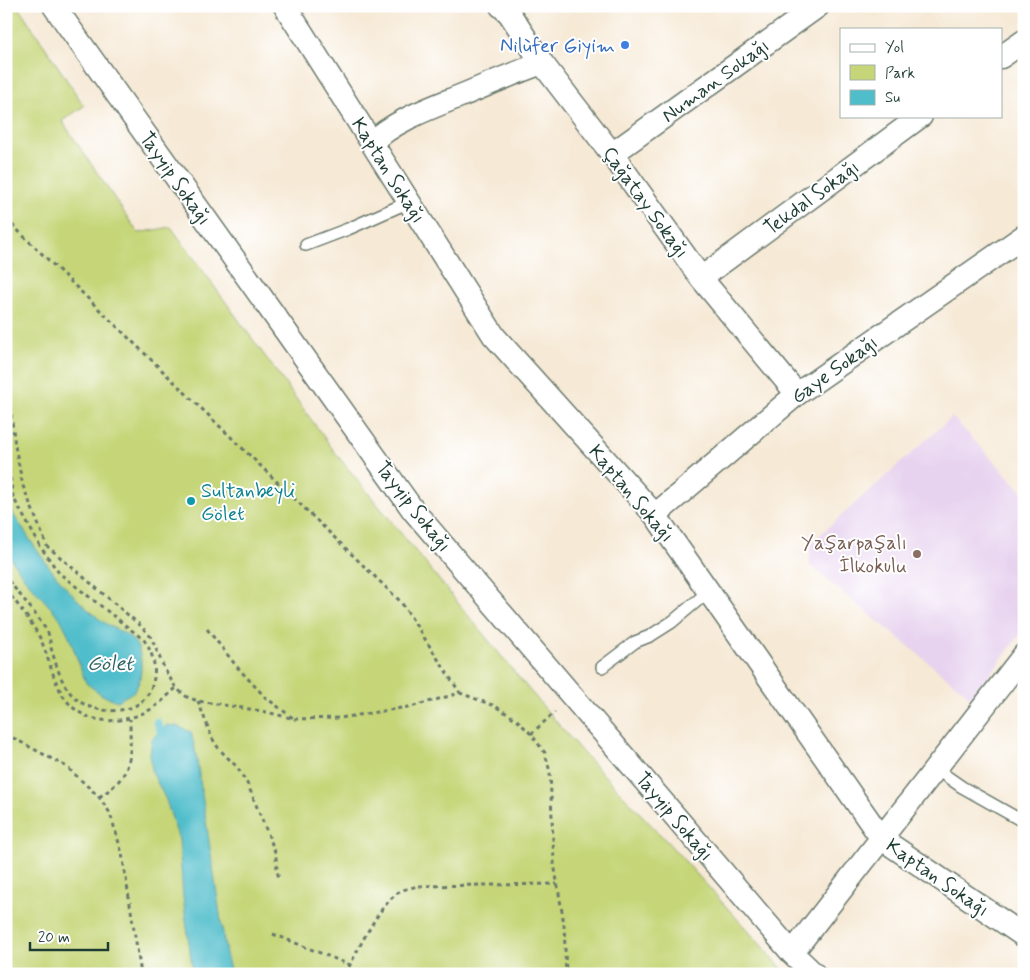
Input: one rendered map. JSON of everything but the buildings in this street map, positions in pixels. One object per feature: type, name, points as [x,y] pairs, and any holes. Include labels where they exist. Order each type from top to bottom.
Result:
[{"type":"street","name":"Tayyip Sokağı","points":[[54,6],[413,510],[792,953],[814,974]]},
{"type":"street","name":"Kaptan Sokağı","points":[[285,6],[494,336],[655,515],[882,839],[1024,936]]},
{"type":"street","name":"Numan Sokağı","points":[[612,154],[818,6]]},
{"type":"street","name":"Çağatay Sokağı","points":[[509,9],[542,63],[612,154],[701,278],[797,394]]},
{"type":"street","points":[[1002,56],[1024,40]]},
{"type":"street","points":[[372,143],[390,129],[416,114],[542,63]]},
{"type":"street","name":"Tekdal Sokağı","points":[[701,278],[918,118]]},
{"type":"street","name":"Gaye Sokağı","points":[[655,515],[797,394],[1024,236]]},
{"type":"street","points":[[792,953],[1024,655]]},
{"type":"lane","points":[[306,245],[409,202]]},
{"type":"lane","points":[[602,667],[635,642],[650,636],[672,622],[708,591]]},
{"type":"lane","points":[[936,769],[962,787],[1024,822]]},
{"type":"path","points":[[6,219],[401,602],[460,693]]},
{"type":"path","points":[[6,383],[10,397],[15,446],[23,486],[47,546],[141,626],[151,637],[165,670],[176,688],[187,697],[198,701],[262,711],[295,719],[349,716],[414,706],[460,693],[495,706],[517,720],[531,734],[545,752],[550,772],[554,863],[564,924],[566,974]]},
{"type":"path","points":[[6,446],[13,497],[40,546],[59,573],[144,640],[151,650],[155,664],[152,683],[146,698],[130,708],[112,711],[93,709],[79,701],[62,680],[49,636],[6,578]]},
{"type":"path","points":[[6,590],[34,627],[59,688],[71,705],[90,719],[104,722],[130,719],[154,707],[176,688]]},
{"type":"path","points":[[207,629],[238,668],[265,697],[295,719]]},
{"type":"path","points":[[531,734],[573,696]]},
{"type":"path","points":[[198,701],[218,749],[237,767],[248,785],[274,849],[277,858],[276,874],[280,880]]},
{"type":"path","points":[[99,797],[122,779],[128,770],[130,719]]},
{"type":"path","points":[[6,734],[67,767],[99,797],[110,813],[122,853],[141,974]]},
{"type":"path","points":[[345,974],[377,916],[390,899],[401,891],[417,886],[557,884]]},
{"type":"path","points":[[273,934],[350,965]]},
{"type":"shaded area","name":"Yaşarpaşalı İlkokulu","points":[[952,417],[1024,493],[1024,629],[972,698],[809,565],[811,543]]},
{"type":"green space","name":"Sultanbeyli Gölet","points":[[6,6],[18,6],[84,106],[62,121],[138,233],[171,227],[337,455],[520,679],[582,752],[674,849],[787,974],[6,974]]},
{"type":"water","name":"Gölet","points":[[6,501],[38,552],[76,598],[98,618],[128,636],[136,644],[140,654],[141,668],[137,687],[130,694],[117,701],[102,695],[86,683],[69,636],[60,618],[25,579],[6,552]]},
{"type":"water","points":[[167,725],[177,726],[191,732],[196,754],[226,954],[231,974],[193,974],[183,897],[179,840],[166,800],[152,772],[150,753],[152,739]]},
{"type":"waterway","points":[[157,722],[164,739]]},
{"type":"place","name":"Nilùfer Giyim","points":[[625,45]]},
{"type":"place","name":"Sultanbeyli Gölet","points":[[191,501]]},
{"type":"place","name":"Yaşarpaşalı İlkokulu","points":[[917,554]]}]
